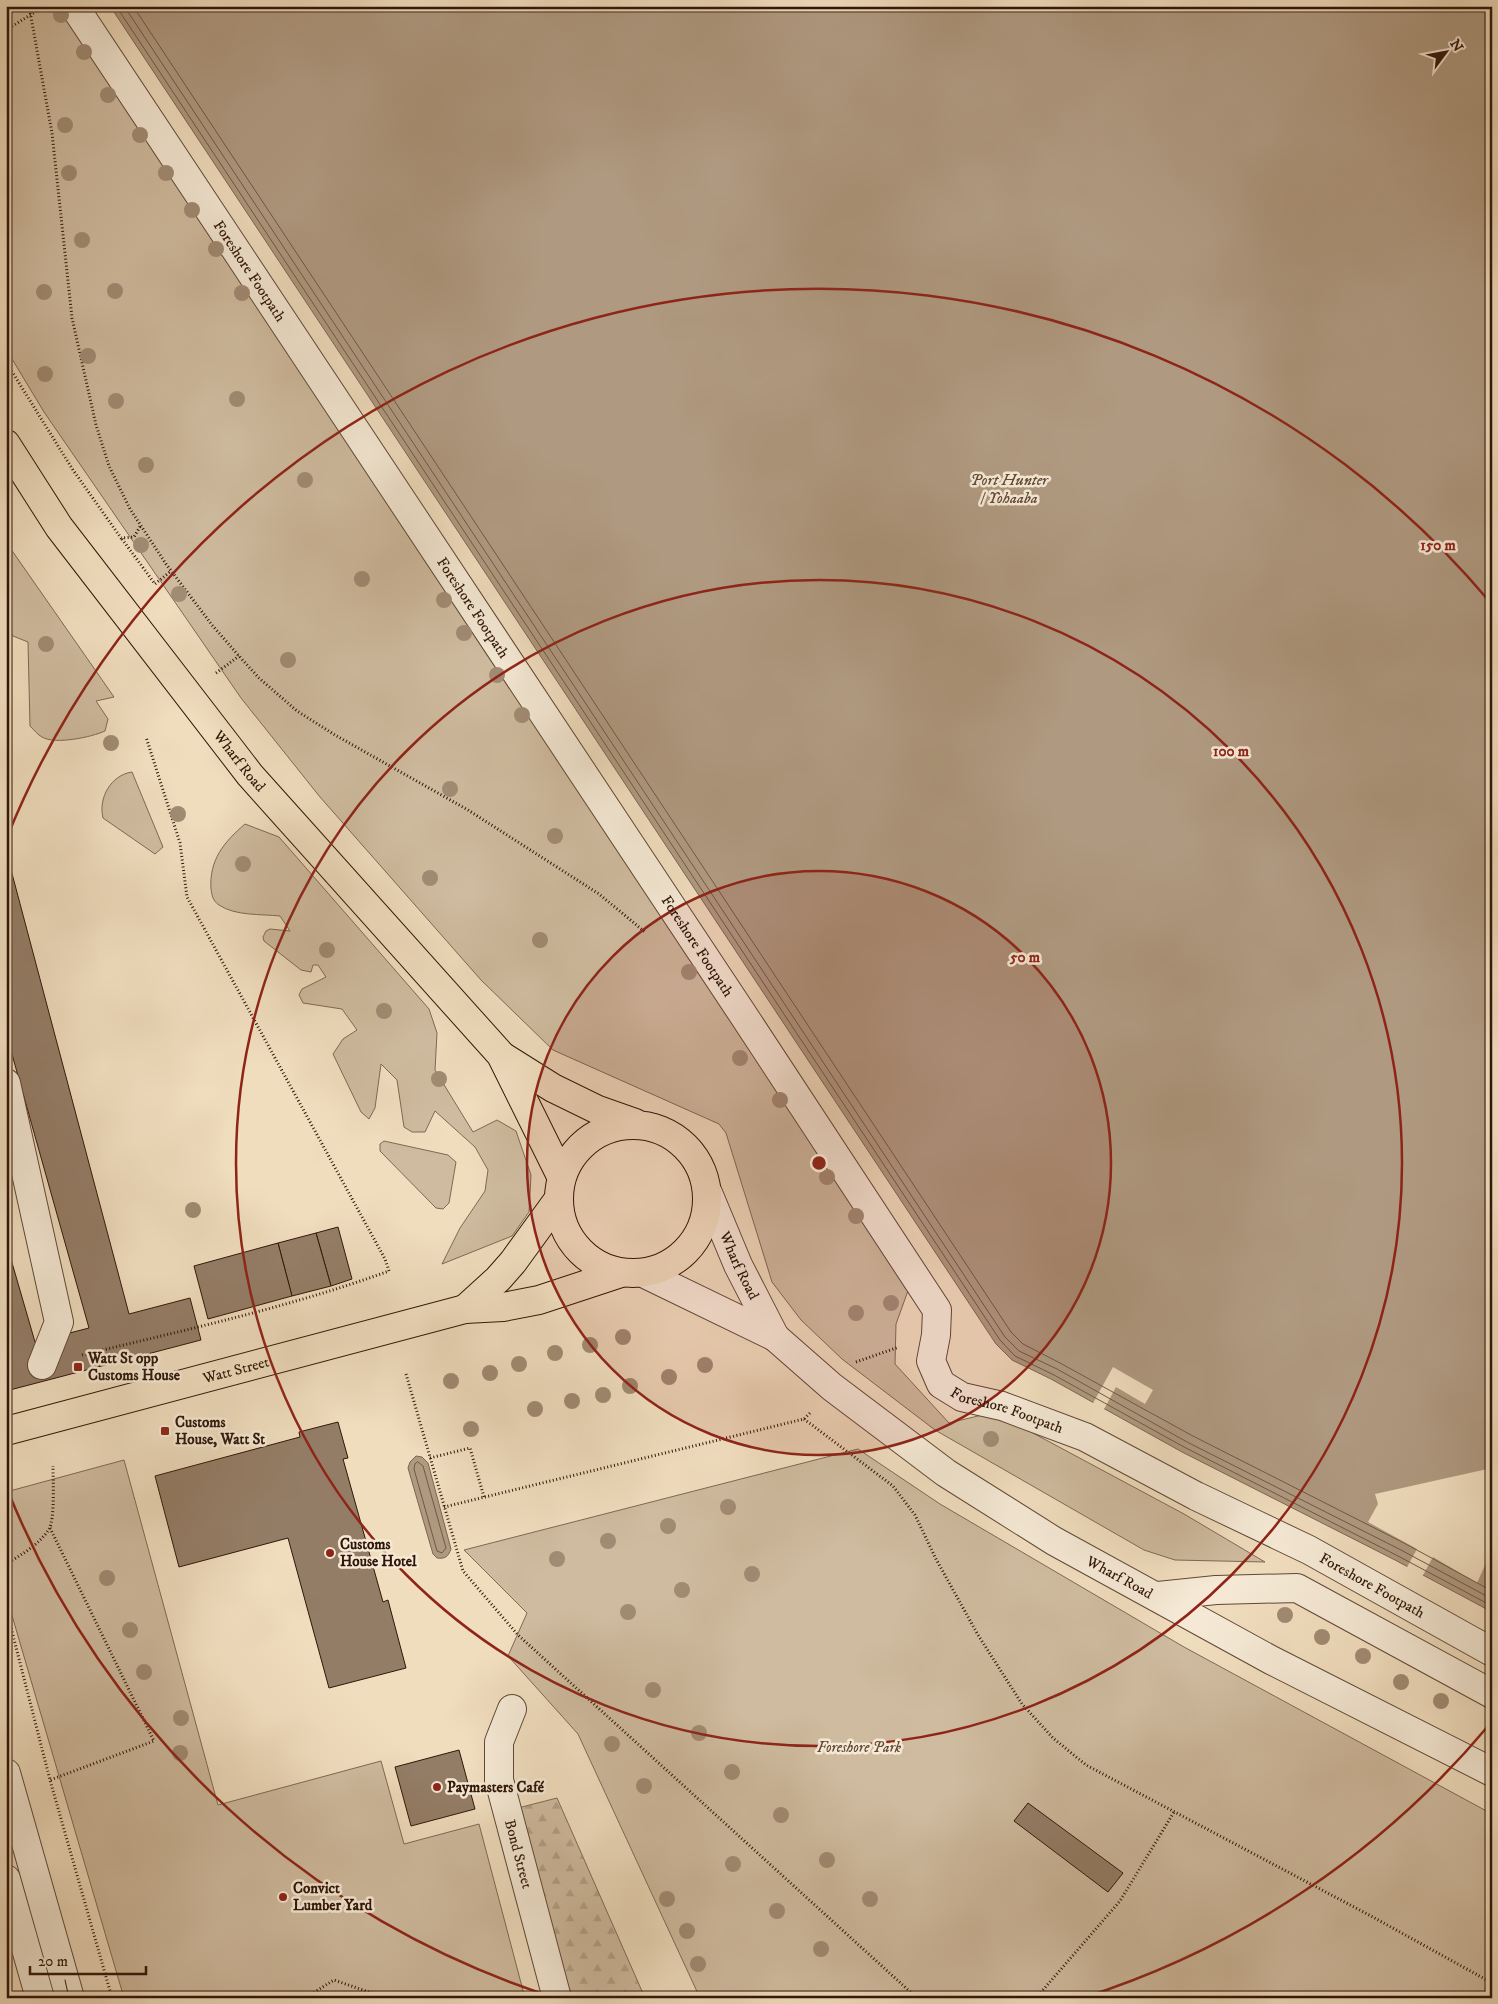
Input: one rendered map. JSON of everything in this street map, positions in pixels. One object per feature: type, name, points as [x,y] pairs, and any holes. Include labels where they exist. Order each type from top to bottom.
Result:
[{"type":"main road","name":"Wharf Road","points":[[6,444],[59,527],[250,775],[501,1055],[553,1088],[598,1110],[637,1124]]},
{"type":"main road","name":"Wharf Road","points":[[501,1055],[560,1188]]},
{"type":"main road","points":[[637,1124],[658,1128],[677,1139],[692,1154],[703,1172],[708,1193],[705,1221],[691,1246],[670,1264],[632,1273],[597,1264],[576,1248],[563,1226],[560,1188],[578,1148],[605,1130],[637,1124]]},
{"type":"main road","name":"Watt Street","points":[[465,1309],[498,1279],[513,1262],[560,1188]]},
{"type":"main road","name":"Watt Street","points":[[6,1431],[465,1309],[503,1307],[539,1300],[632,1273]]},
{"type":"street","name":"Foreshore Footpath","points":[[74,6],[937,1310],[932,1361],[941,1384],[962,1397],[1002,1406],[1085,1437],[1196,1496],[1308,1550],[1492,1652]]},
{"type":"street","points":[[6,1083],[59,1322],[42,1365]]},
{"type":"street","name":"Wharf Road","points":[[708,1193],[738,1265],[774,1337]]},
{"type":"street","name":"Wharf Road","points":[[632,1273],[774,1337],[832,1387],[946,1473],[1054,1541],[1158,1596],[1271,1660],[1492,1772]]},
{"type":"street","points":[[1158,1596],[1216,1590],[1297,1588],[1492,1694]]},
{"type":"street","name":"Bond Street","points":[[512,1709],[499,1742],[499,1780],[557,1998]]},
{"type":"street","points":[[6,1773],[67,1989]]},
{"type":"street","points":[[6,1879],[40,1998]]},
{"type":"path","points":[[29,6],[52,133],[72,318],[96,425],[107,458],[130,509],[171,571],[212,625],[239,656],[259,678],[297,712],[468,810],[599,894],[645,932]]},
{"type":"path","points":[[6,30],[44,6]]},
{"type":"path","points":[[6,362],[73,470],[155,584],[171,571]]},
{"type":"path","points":[[121,538],[134,536],[141,525]]},
{"type":"path","points":[[211,677],[239,656]]},
{"type":"path","points":[[42,1365],[254,1313],[350,1285],[390,1271],[187,897],[180,843],[146,737]]},
{"type":"path","points":[[851,1364],[936,1335]]},
{"type":"path","points":[[406,1374],[463,1571],[518,1634],[917,1998]]},
{"type":"path","points":[[444,1507],[804,1419],[893,1486],[915,1515],[936,1559],[987,1650],[1022,1704],[1053,1738],[1086,1765],[1491,1983],[1482,1998]]},
{"type":"path","points":[[430,1458],[470,1448],[484,1497]]},
{"type":"path","points":[[50,1780],[154,1741],[50,1528],[54,1487],[53,1466]]},
{"type":"path","points":[[6,1564],[34,1545],[50,1528]]},
{"type":"path","points":[[6,1608],[50,1780],[112,1998]]},
{"type":"path","points":[[1036,1998],[1120,1901],[1174,1812]]},
{"type":"path","points":[[305,1998],[334,1980],[386,1998]]},
{"type":"green space","points":[[6,6],[64,6],[909,1288],[896,1324],[895,1364],[949,1423],[982,1415],[1018,1425],[1184,1514],[1265,1562],[1175,1560],[1144,1550],[935,1430],[842,1359],[801,1320],[772,1282],[726,1133],[719,1124],[553,1050],[481,980],[320,797],[241,698],[44,412],[6,349]]},
{"type":"green space","points":[[6,542],[114,697],[96,701],[108,719],[105,731],[83,738],[56,740],[42,737],[30,726],[28,642],[13,636],[8,626],[6,626]]},
{"type":"green space","points":[[132,772],[163,847],[155,854],[103,818],[102,803],[104,795],[118,778]]},
{"type":"green space","points":[[245,824],[279,837],[429,1009],[437,1033],[435,1070],[473,1132],[497,1120],[516,1131],[531,1175],[529,1212],[512,1236],[442,1264],[460,1228],[485,1191],[488,1170],[475,1147],[435,1111],[425,1132],[412,1132],[404,1127],[397,1080],[381,1064],[375,1108],[369,1119],[361,1112],[333,1054],[343,1039],[357,1030],[342,1009],[303,1003],[299,995],[302,989],[326,977],[318,965],[313,965],[311,972],[301,970],[264,941],[263,937],[266,931],[270,929],[290,931],[280,916],[248,914],[225,909],[215,902],[213,898],[211,879],[215,860],[224,845]]},
{"type":"green space","points":[[384,1141],[448,1155],[456,1162],[449,1203],[443,1209],[436,1208],[380,1151],[380,1144]]},
{"type":"green space","name":"Foreshore Park","points":[[858,1449],[940,1504],[1184,1647],[1492,1814],[1492,1998],[700,1998],[578,1734],[508,1656],[527,1613],[464,1550]]},
{"type":"green space","points":[[124,1460],[218,1805],[381,1761],[404,1844],[479,1824],[525,1998],[124,1998],[6,1595],[6,1492]]},
{"type":"green space","points":[[557,1798],[645,1998],[570,1998],[514,1809]]},
{"type":"water","name":"Port Hunter / Yohaaba","points":[[110,6],[1492,6],[1492,1612],[1395,1560],[1182,1452],[1051,1379],[1012,1360],[996,1344]]},
{"type":"water","points":[[416,1456],[422,1457],[428,1463],[451,1549],[444,1558],[437,1558],[433,1554],[408,1468],[410,1462]]},
{"type":"pier","points":[[1113,1367],[1153,1390],[1145,1404],[1116,1387],[1103,1411],[1092,1405]]},
{"type":"pier","points":[[1492,1468],[1492,1562],[1486,1563],[1477,1583],[1433,1557],[1422,1577],[1406,1569],[1417,1549],[1368,1522],[1378,1504],[1375,1494]]},
{"type":"building","points":[[6,851],[129,1314],[190,1298],[201,1340],[6,1391],[6,1352],[11,1351],[6,1336],[6,1242],[35,1342],[89,1328],[6,1033]]},
{"type":"building","points":[[338,1227],[352,1279],[331,1286],[316,1233]]},
{"type":"building","points":[[316,1233],[331,1286],[292,1296],[278,1243]]},
{"type":"building","points":[[278,1243],[292,1296],[208,1319],[194,1266]]},
{"type":"building","points":[[6,1336],[11,1351],[6,1352]]},
{"type":"building","name":"Customs House Hotel","points":[[338,1422],[348,1458],[343,1459],[383,1602],[388,1600],[406,1668],[329,1688],[288,1538],[179,1567],[155,1476],[300,1437],[299,1432]]},
{"type":"building","points":[[459,1750],[475,1809],[411,1826],[395,1767]]},
{"type":"building","points":[[1028,1803],[1123,1873],[1108,1892],[1014,1821]]},
{"type":"tram line","points":[[65,1980],[69,1998]]},
{"type":"place","name":"Watt St opp Customs House","points":[[78,1367]]},
{"type":"place","name":"Customs House, Watt St","points":[[165,1431]]},
{"type":"place","name":"Customs House Hotel","points":[[330,1553]]},
{"type":"place","name":"Paymasters Café","points":[[437,1787]]},
{"type":"place","name":"Convict Lumber Yard","points":[[283,1897]]}]
